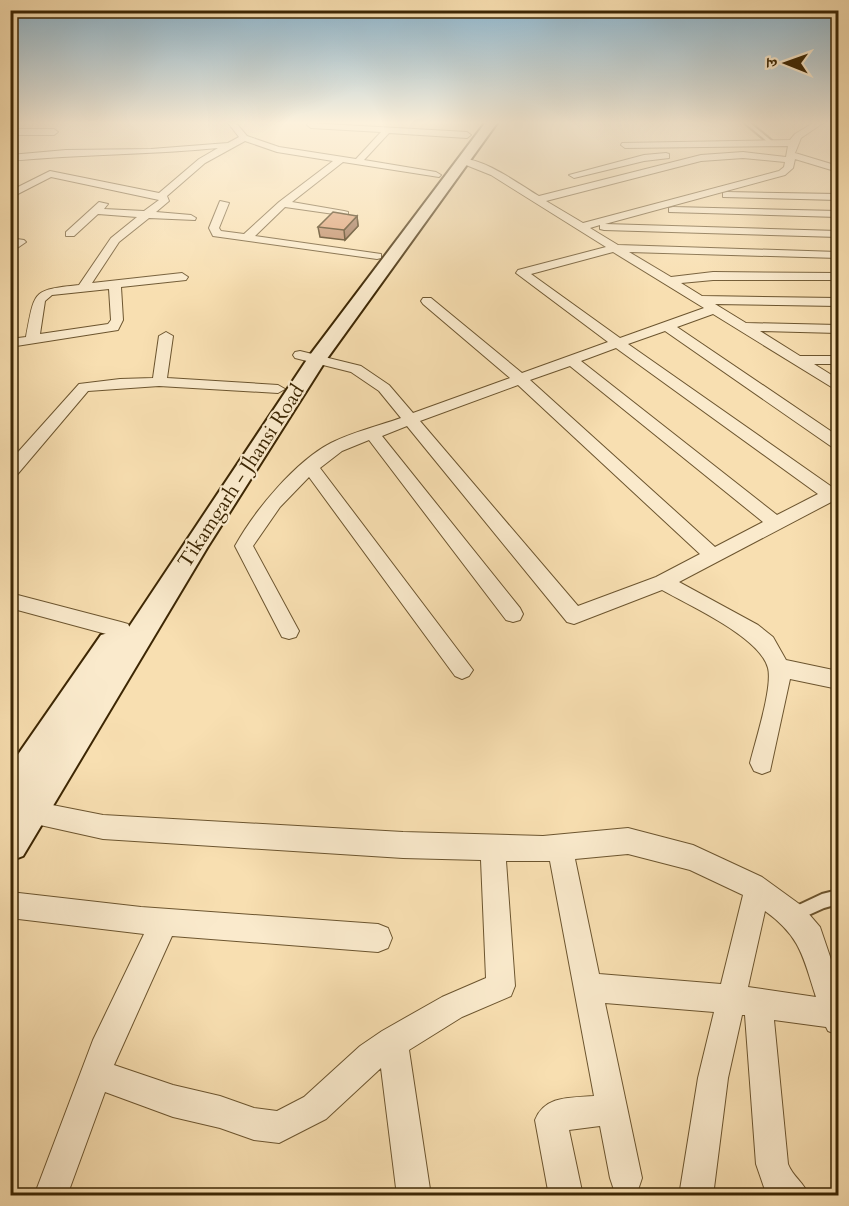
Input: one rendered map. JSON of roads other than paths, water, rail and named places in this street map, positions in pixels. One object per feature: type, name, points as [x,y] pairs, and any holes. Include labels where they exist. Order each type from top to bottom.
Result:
[{"type":"street","points":[[10,195],[40,179]]},
{"type":"street","points":[[76,179],[158,196],[165,200],[115,240],[84,287]]},
{"type":"street","points":[[158,196],[179,179]]},
{"type":"street","points":[[246,238],[283,204],[315,179]]},
{"type":"street","points":[[407,179],[433,187]]},
{"type":"street","points":[[438,179],[377,256],[308,357],[278,389],[121,630],[17,806],[103,827],[403,845],[560,848],[628,841],[693,858],[757,889],[793,915],[810,937],[837,1017],[744,1001],[588,987]]},
{"type":"street","name":"Tikamgarh - Jhansi Road","points":[[10,843],[17,806],[198,541],[308,357],[433,187],[442,179]]},
{"type":"street","points":[[504,179],[838,385]]},
{"type":"street","points":[[536,200],[617,179]]},
{"type":"street","points":[[581,227],[760,179]]},
{"type":"street","points":[[70,234],[119,188]]},
{"type":"street","points":[[705,195],[838,197]]},
{"type":"street","points":[[224,203],[214,228],[215,232],[377,256]]},
{"type":"street","points":[[283,204],[344,214]]},
{"type":"street","points":[[648,210],[838,214]]},
{"type":"street","points":[[94,212],[191,218]]},
{"type":"street","points":[[581,227],[838,234]]},
{"type":"street","points":[[10,241],[20,242],[10,250]]},
{"type":"street","points":[[308,357],[356,369],[384,388],[574,616],[663,582],[835,493],[618,343],[522,273],[615,248],[838,255]]},
{"type":"street","points":[[669,281],[713,276],[838,276]]},
{"type":"street","points":[[32,340],[41,296],[48,292],[182,277]]},
{"type":"street","points":[[10,343],[113,327],[117,320],[115,284]]},
{"type":"street","points":[[700,300],[838,302]]},
{"type":"street","points":[[427,301],[519,379],[714,556]]},
{"type":"street","points":[[289,632],[244,546],[268,508],[310,466],[336,447],[714,309]]},
{"type":"street","points":[[667,326],[838,443]]},
{"type":"street","points":[[743,327],[838,329]]},
{"type":"street","points":[[159,382],[166,336]]},
{"type":"street","points":[[571,360],[777,524]]},
{"type":"street","points":[[800,360],[838,360]]},
{"type":"street","points":[[10,472],[81,389],[112,383],[159,382],[278,389]]},
{"type":"street","points":[[372,434],[513,614]]},
{"type":"street","points":[[310,466],[462,670]]},
{"type":"street","points":[[663,582],[751,631],[766,643],[779,668],[779,686],[762,764]]},
{"type":"street","points":[[10,600],[121,630]]},
{"type":"street","points":[[779,668],[838,680]]},
{"type":"street","points":[[96,1074],[173,1101],[220,1112],[254,1125],[279,1127],[315,1107],[371,1057],[393,1042],[452,1007],[501,986],[493,848]]},
{"type":"street","points":[[560,848],[626,1179]]},
{"type":"street","points":[[696,1196],[713,1078],[744,1001],[757,889]]},
{"type":"street","points":[[10,905],[164,922],[378,938]]},
{"type":"street","points":[[50,1196],[104,1051],[164,922]]},
{"type":"street","points":[[744,1001],[772,1164],[780,1186],[793,1196]]},
{"type":"street","points":[[393,1042],[414,1196]]},
{"type":"street","points":[[566,1196],[551,1120],[556,1116],[612,1109]]},
{"type":"lane","points":[[793,915],[822,901],[838,897]]}]
